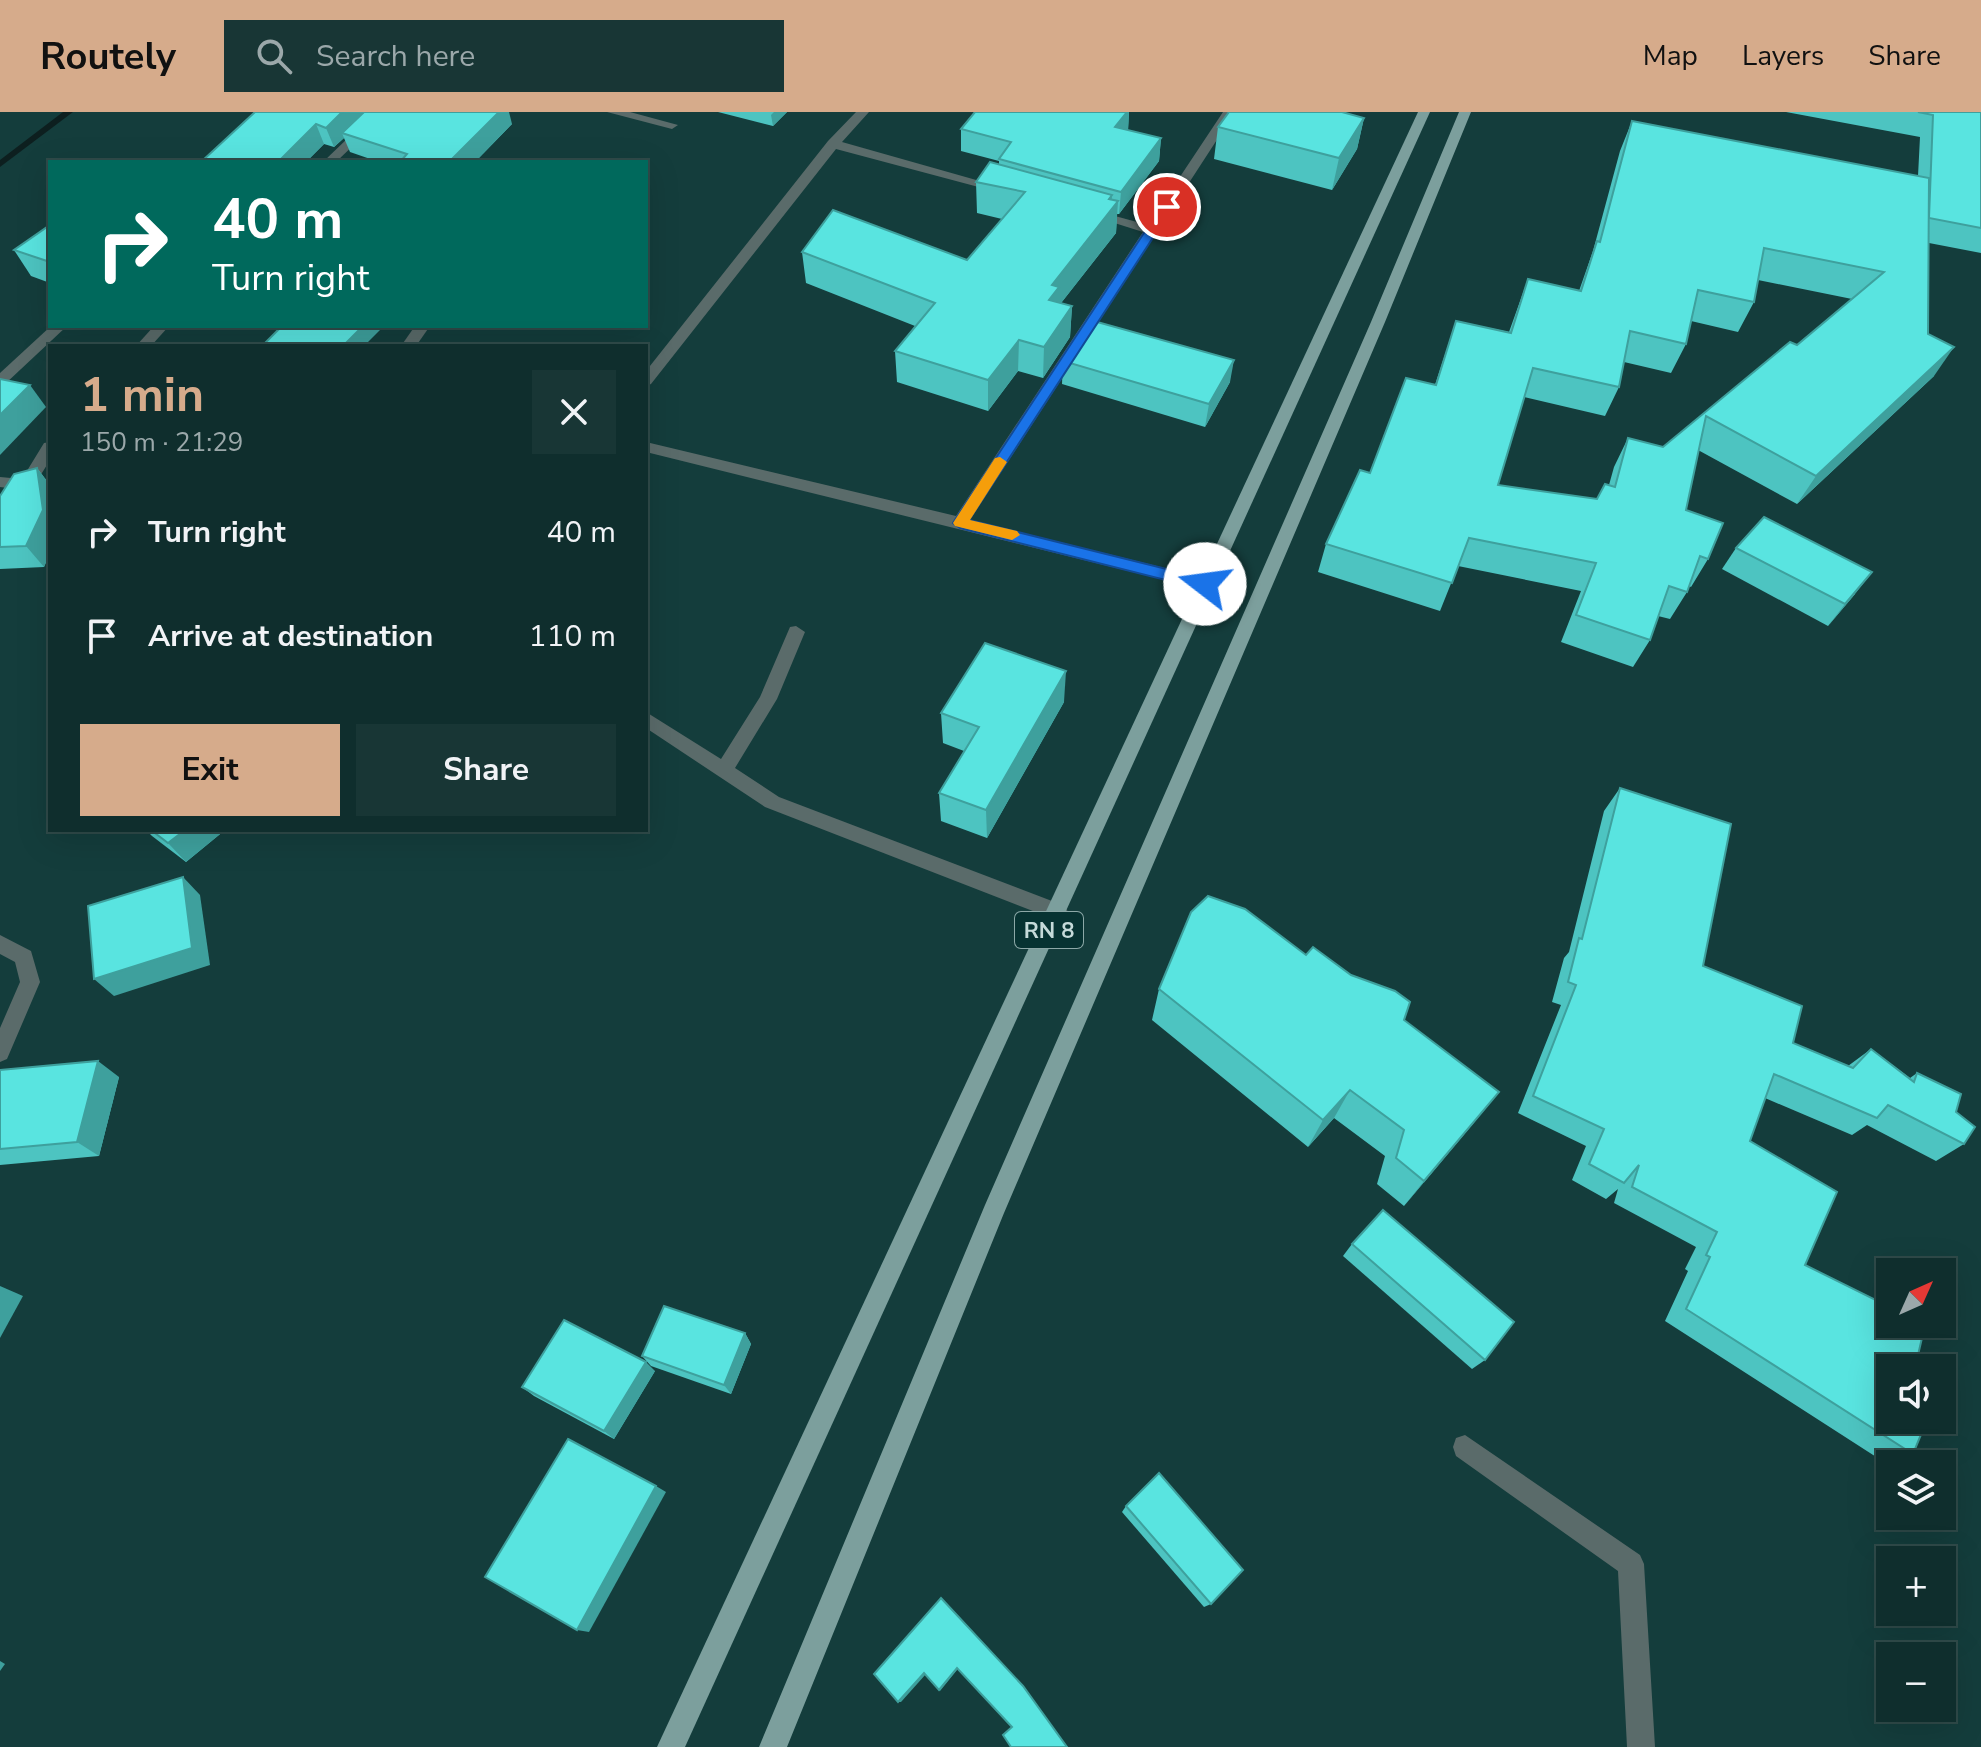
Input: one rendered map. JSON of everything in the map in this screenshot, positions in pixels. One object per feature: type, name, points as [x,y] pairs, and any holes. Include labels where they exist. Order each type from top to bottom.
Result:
[{"type":"main road","name":"RN 8","points":[[671,1747],[1424,112]]},
{"type":"main road","name":"RN 8","points":[[773,1747],[993,1213],[1378,322],[1465,112]]},
{"type":"street","points":[[331,160],[382,112]]},
{"type":"street","points":[[613,112],[672,125]]},
{"type":"street","points":[[648,378],[833,144],[863,112]]},
{"type":"street","points":[[960,523],[1227,112]]},
{"type":"street","points":[[833,144],[1015,193]]},
{"type":"street","points":[[1075,210],[1151,230]]},
{"type":"street","points":[[0,381],[58,328]]},
{"type":"street","points":[[145,344],[160,328]]},
{"type":"street","points":[[648,447],[1205,584]]},
{"type":"street","points":[[0,527],[48,450]]},
{"type":"street","points":[[0,482],[24,485]]},
{"type":"street","points":[[723,772],[768,699],[796,632]]},
{"type":"street","points":[[648,720],[772,802],[1058,912]]},
{"type":"street","points":[[0,944],[24,957],[30,982],[0,1052]]},
{"type":"street","points":[[1465,1447],[1631,1564],[1641,1747]]},
{"type":"building","points":[[255,112],[342,112],[326,128],[316,124],[280,160],[203,160]]},
{"type":"building","points":[[364,112],[499,112],[451,160],[402,160],[407,154],[342,133]]},
{"type":"building","points":[[975,112],[1127,112],[1115,127],[1161,138],[1121,192],[999,159],[1011,142],[961,129]]},
{"type":"building","points":[[1229,112],[1342,112],[1364,118],[1339,158],[1218,127]]},
{"type":"building","points":[[1918,112],[1981,112],[1981,228],[1929,218],[1933,115]]},
{"type":"building","points":[[1632,121],[1929,178],[1928,334],[1954,347],[1816,476],[1706,416],[1686,510],[1723,523],[1708,559],[1700,556],[1687,592],[1669,586],[1650,640],[1576,615],[1596,563],[1469,538],[1452,583],[1326,544],[1360,470],[1370,473],[1406,378],[1436,385],[1456,321],[1511,333],[1528,279],[1581,291],[1597,241],[1600,242]],"holes":[[[1764,248],[1884,272],[1797,345],[1790,342],[1663,447],[1628,438],[1615,487],[1605,484],[1597,499],[1498,485],[1533,368],[1619,387],[1630,331],[1686,344],[1698,290],[1754,302]]]},
{"type":"building","points":[[990,162],[1112,195],[1109,199],[1118,201],[1052,285],[1059,287],[1049,300],[1072,306],[1044,347],[1019,340],[988,380],[895,351],[935,303],[802,252],[833,210],[967,260],[1025,192],[976,182]]},
{"type":"building","points":[[48,226],[48,261],[14,250]]},
{"type":"building","points":[[1090,320],[1234,360],[1209,404],[1063,361]]},
{"type":"building","points":[[280,328],[361,328],[345,344],[264,344]]},
{"type":"building","points":[[0,379],[30,385],[0,415]]},
{"type":"building","points":[[37,468],[43,510],[26,546],[0,547],[0,496],[14,474]]},
{"type":"building","points":[[1764,517],[1872,572],[1845,604],[1736,548]]},
{"type":"building","points":[[985,643],[1066,671],[986,810],[939,793],[979,727],[941,713]]},
{"type":"building","points":[[1620,788],[1731,824],[1703,966],[1802,1006],[1793,1043],[1853,1068],[1871,1049],[1914,1082],[1917,1073],[1961,1094],[1956,1112],[1975,1127],[1964,1144],[1888,1105],[1877,1118],[1774,1074],[1750,1141],[1837,1192],[1805,1265],[1876,1300],[1876,1338],[1922,1338],[1918,1354],[1876,1354],[1876,1430],[1686,1309],[1710,1257],[1706,1255],[1717,1232],[1632,1187],[1639,1165],[1624,1183],[1589,1164],[1604,1129],[1533,1096],[1576,985],[1568,982],[1579,938],[1582,939]]},
{"type":"building","points":[[154,832],[182,832],[168,843]]},
{"type":"building","points":[[183,877],[192,948],[94,979],[88,906]]},
{"type":"building","points":[[1208,896],[1245,909],[1306,955],[1313,947],[1351,975],[1395,991],[1410,1002],[1404,1020],[1499,1092],[1424,1181],[1396,1158],[1404,1130],[1350,1090],[1323,1120],[1159,989],[1191,912]]},
{"type":"building","points":[[98,1061],[77,1142],[0,1149],[0,1070]]},
{"type":"building","points":[[1383,1210],[1514,1322],[1485,1360],[1352,1244]]},
{"type":"building","points":[[664,1306],[745,1333],[724,1385],[642,1356]]},
{"type":"building","points":[[564,1320],[646,1362],[604,1431],[522,1387]]},
{"type":"building","points":[[1882,1434],[1921,1434],[1915,1450],[1907,1450]]},
{"type":"building","points":[[568,1439],[656,1486],[577,1630],[485,1577]]},
{"type":"building","points":[[1159,1473],[1243,1570],[1211,1604],[1126,1506]]},
{"type":"building","points":[[941,1598],[1023,1686],[1067,1747],[1011,1747],[1003,1735],[1012,1727],[957,1668],[939,1690],[924,1673],[898,1702],[874,1674]]},
{"type":"waterway","points":[[0,164],[69,112]]},
{"type":"slow traffic","points":[[1000,462],[960,523],[1012,535]]},
{"type":"route","points":[[1167,207],[960,523],[1205,584]]}]
